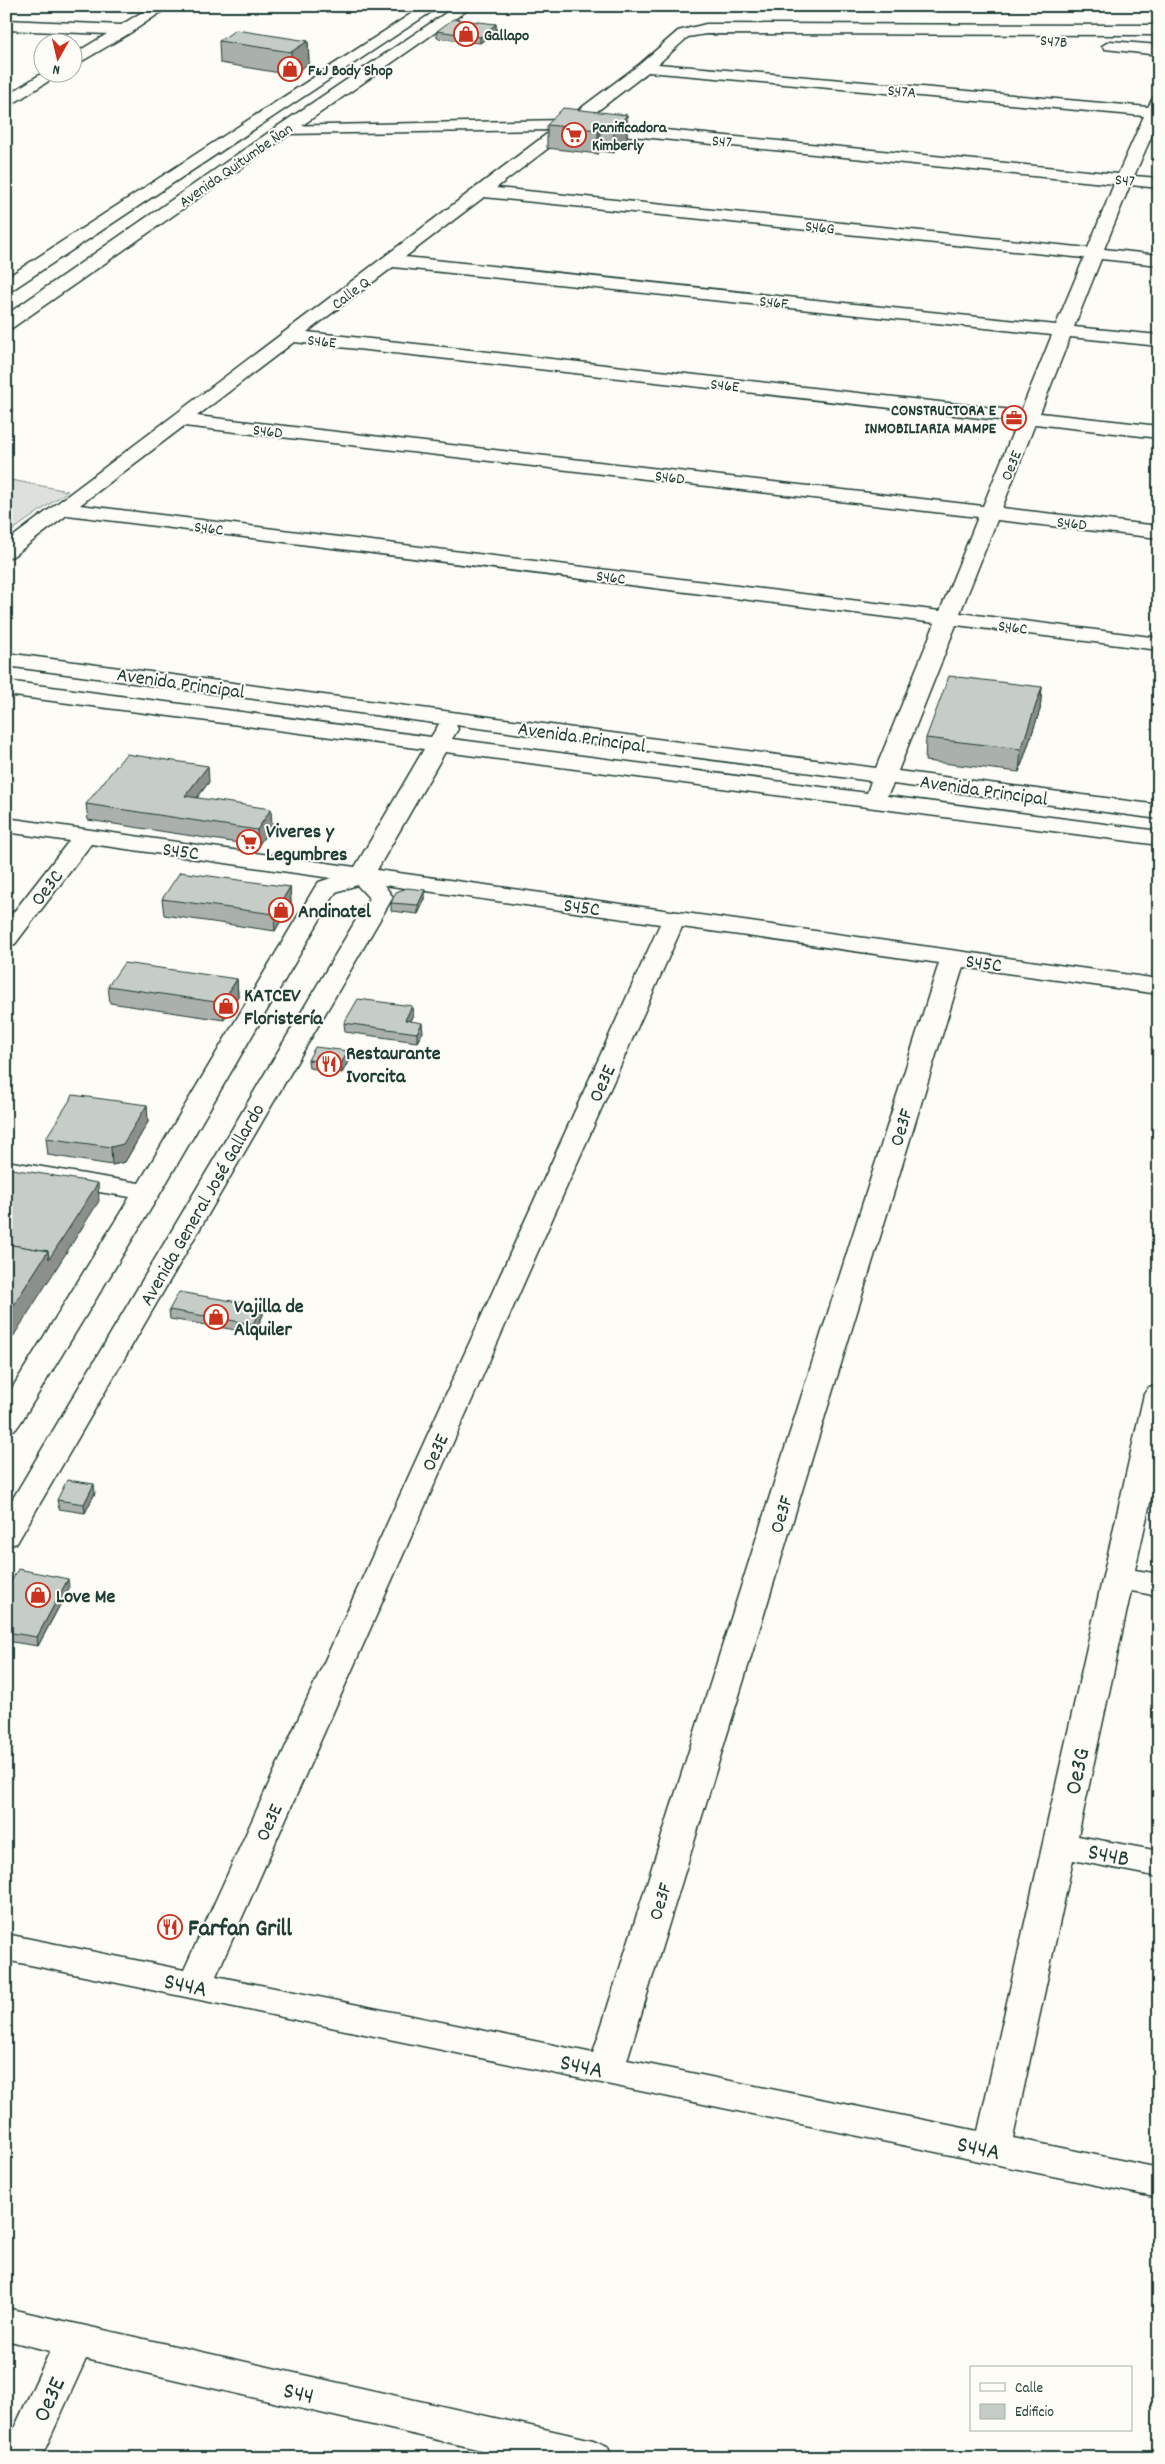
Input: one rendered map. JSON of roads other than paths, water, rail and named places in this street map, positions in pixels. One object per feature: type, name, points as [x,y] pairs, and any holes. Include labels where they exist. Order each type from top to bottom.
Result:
[{"type":"street","points":[[82,56],[163,6]]},
{"type":"street","name":"Avenida Quitumbe Ñan","points":[[6,286],[433,6]]},
{"type":"street","name":"Avenida Quitumbe Ñan","points":[[6,324],[284,129],[466,6]]},
{"type":"street","points":[[6,25],[125,30]]},
{"type":"street","name":"Calle Q","points":[[6,552],[646,68],[683,34],[692,30],[950,31]]},
{"type":"street","points":[[950,31],[1159,30]]},
{"type":"street","name":"S47B","points":[[950,31],[1159,50]]},
{"type":"street","name":"S47A","points":[[646,68],[1157,109]]},
{"type":"street","points":[[11,97],[38,82]]},
{"type":"street","name":"Oe3E","points":[[874,801],[1124,179],[1157,109]]},
{"type":"street","name":"S47","points":[[284,129],[569,125],[1159,182]]},
{"type":"street","name":"S46G","points":[[481,192],[1159,260]]},
{"type":"street","name":"S46F","points":[[390,262],[1159,341]]},
{"type":"street","name":"S46E","points":[[291,336],[1159,432]]},
{"type":"street","name":"S46D","points":[[181,420],[1159,532]]},
{"type":"street","name":"S46C","points":[[63,509],[1159,644]]},
{"type":"street","name":"Avenida Principal","points":[[6,659],[1159,812]]},
{"type":"street","name":"Avenida Principal","points":[[6,688],[1159,838]]},
{"type":"street","points":[[6,1422],[15,1392],[147,1192],[327,887],[362,875],[454,719]]},
{"type":"street","name":"S45C","points":[[6,825],[1159,987]]},
{"type":"street","name":"Oe3C","points":[[6,939],[85,836]]},
{"type":"street","name":"Avenida General José Gallardo","points":[[6,1536],[381,897],[362,875]]},
{"type":"street","name":"Oe3E","points":[[194,1986],[674,919]]},
{"type":"street","name":"Oe3F","points":[[606,2070],[953,958]]},
{"type":"street","points":[[6,1169],[147,1192]]},
{"type":"street","name":"Oe3G","points":[[992,2149],[1159,1394]]},
{"type":"street","points":[[1118,1578],[1159,1586]]},
{"type":"street","name":"S44B","points":[[1060,1845],[1159,1864]]},
{"type":"street","name":"S44A","points":[[6,1947],[1159,2183]]},
{"type":"street","name":"S44","points":[[6,2324],[593,2458]]},
{"type":"street","name":"Oe3E","points":[[22,2458],[74,2341]]},
{"type":"place","name":"Gallapo","points":[[466,34]]},
{"type":"place","name":"F&J Body Shop","points":[[290,69]]},
{"type":"place","name":"Panificadora Kimberly","points":[[574,135]]},
{"type":"place","name":"CONSTRUCTORA E INMOBILIARIA MAMPE","points":[[1014,418]]},
{"type":"place","name":"Viveres y Legumbres","points":[[249,842]]},
{"type":"place","name":"Andinatel","points":[[281,910]]},
{"type":"place","name":"KATCEV Floristería","points":[[226,1006]]},
{"type":"place","name":"Restaurante Ivorcita","points":[[329,1064]]},
{"type":"place","name":"Vajilla de Alquiler","points":[[216,1317]]},
{"type":"place","name":"Love Me","points":[[38,1595]]},
{"type":"place","name":"Farfan Grill","points":[[170,1927]]}]
